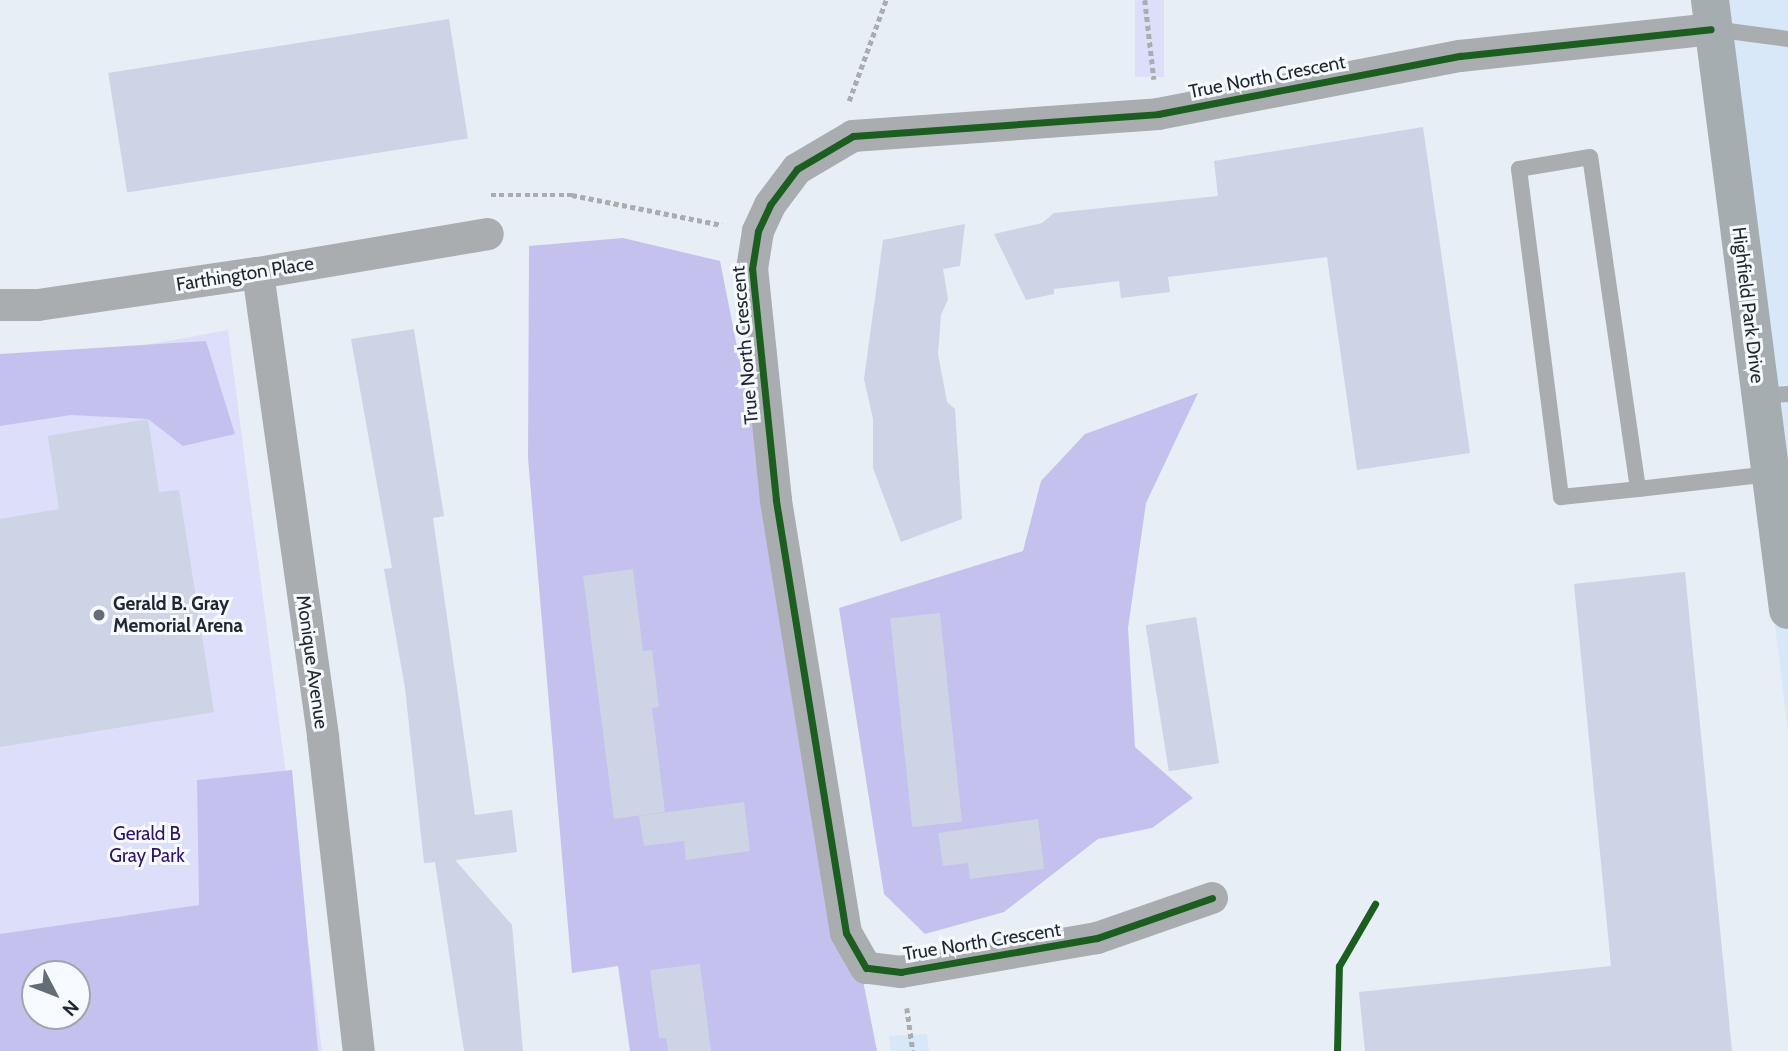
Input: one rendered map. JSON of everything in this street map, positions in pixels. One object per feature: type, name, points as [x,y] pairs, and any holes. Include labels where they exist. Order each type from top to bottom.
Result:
[{"type":"street","name":"True North Crescent","points":[[1212,898],[1097,939],[901,972],[866,968],[846,933],[776,500],[752,269],[758,231],[797,170],[833,144],[853,136],[1158,114],[1460,56],[1710,15]]},
{"type":"street","name":"Highfield Park Drive","points":[[1710,15],[1774,396],[1770,474],[1788,610]]},
{"type":"street","name":"Farthington Place","points":[[0,305],[38,305],[258,273],[488,234]]},
{"type":"street","name":"Monique Avenue","points":[[258,273],[323,737],[359,1051]]},
{"type":"lane","points":[[1710,15],[1788,39]]},
{"type":"lane","points":[[1638,489],[1590,157],[1518,169],[1561,497],[1638,489],[1770,474]]},
{"type":"path","points":[[833,144],[886,0]]},
{"type":"path","points":[[1145,0],[1158,114]]},
{"type":"path","points":[[491,195],[572,195],[758,231]]},
{"type":"path","points":[[1337,1051],[1339,966],[1375,904]]},
{"type":"path","points":[[901,972],[913,1051]]},
{"type":"shaded area","points":[[1788,0],[1788,732],[1700,2]]},
{"type":"shaded area","points":[[623,238],[720,261],[877,1051],[630,1051],[618,966],[572,973],[528,458],[529,246]]},
{"type":"shaded area","points":[[206,341],[235,434],[183,446],[148,419],[71,415],[0,426],[0,354]]},
{"type":"shaded area","points":[[1198,393],[1146,503],[1128,628],[1135,747],[1193,798],[1152,828],[1098,839],[1004,912],[925,934],[884,894],[839,608],[1023,551],[1041,481],[1085,434]]},
{"type":"shaded area","points":[[292,770],[318,1051],[0,1051],[0,934],[199,905],[197,780]]},
{"type":"shaded area","points":[[927,1034],[929,1051],[891,1051],[889,1036]]},
{"type":"green space","points":[[1135,0],[1164,0],[1164,77],[1135,77]]},
{"type":"green space","name":"Gerald B Gray Park","points":[[228,330],[322,1051],[0,1051],[0,361],[118,350]]},
{"type":"building","points":[[449,19],[468,139],[127,192],[108,73]]},
{"type":"building","points":[[1423,127],[1470,453],[1357,470],[1327,257],[1168,277],[1170,292],[1121,298],[1119,281],[1054,289],[1054,294],[1026,300],[994,234],[1042,223],[1054,213],[1218,196],[1214,161]]},
{"type":"building","points":[[965,224],[960,266],[943,269],[948,299],[941,315],[938,354],[947,402],[955,409],[962,519],[901,542],[873,468],[873,419],[864,379],[883,240]]},
{"type":"building","points":[[414,329],[444,516],[433,518],[475,815],[512,810],[517,852],[455,860],[512,925],[523,1051],[464,1051],[435,862],[424,863],[405,688],[384,569],[392,568],[351,339]]},
{"type":"building","name":"Gerald B. Gray Memorial Arena","points":[[148,419],[159,492],[179,490],[214,712],[0,747],[0,519],[59,509],[48,436]]},
{"type":"building","points":[[633,569],[643,651],[652,650],[659,707],[652,708],[665,812],[614,819],[583,576]]},
{"type":"building","points":[[1685,572],[1732,1051],[1365,1051],[1359,992],[1611,966],[1574,584]]},
{"type":"building","points":[[940,613],[962,822],[912,827],[890,618]]},
{"type":"building","points":[[1196,617],[1219,763],[1169,771],[1146,625]]},
{"type":"building","points":[[744,802],[750,851],[686,860],[684,841],[644,846],[639,816]]},
{"type":"building","points":[[1038,819],[1044,869],[970,879],[968,863],[943,866],[938,833]]},
{"type":"building","points":[[700,964],[711,1051],[668,1051],[666,1038],[659,1038],[650,970]]},
{"type":"cycle path","points":[[1212,898],[1097,938],[901,972],[866,968],[846,933],[776,500],[752,269],[758,231],[770,205],[797,169],[853,136],[1158,114],[1460,56],[1711,29]]},
{"type":"cycle path","points":[[1337,1051],[1339,966],[1375,904]]},
{"type":"place","name":"Gerald B. Gray Memorial Arena","points":[[99,615]]}]
